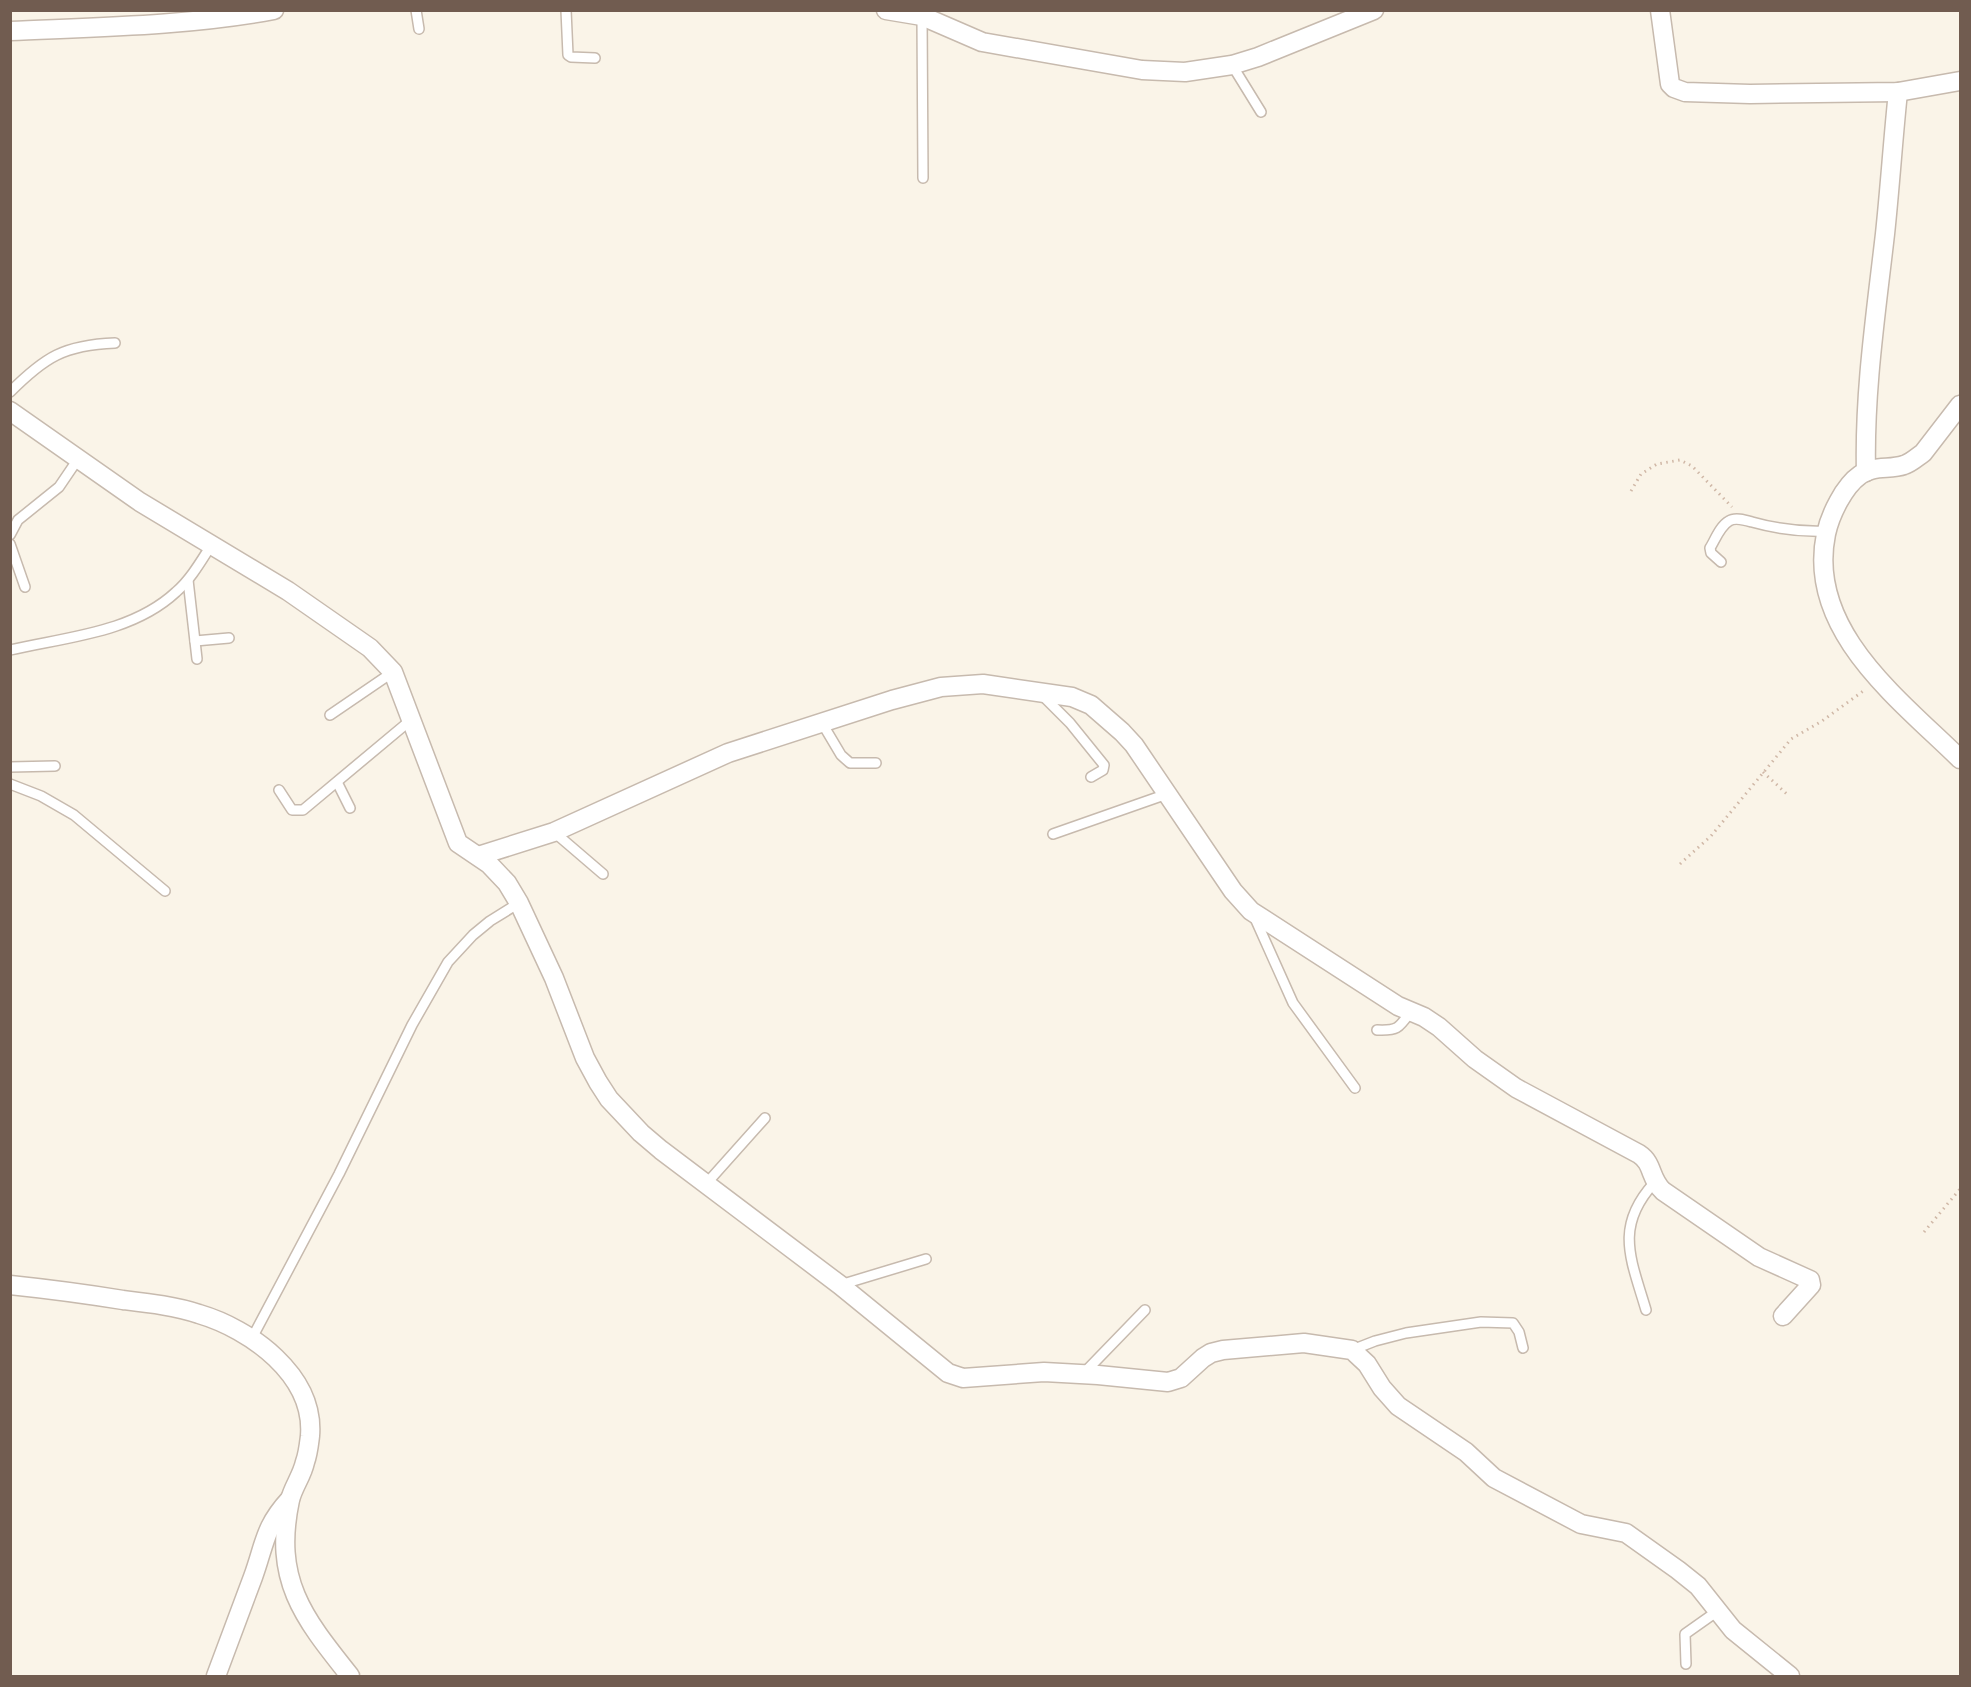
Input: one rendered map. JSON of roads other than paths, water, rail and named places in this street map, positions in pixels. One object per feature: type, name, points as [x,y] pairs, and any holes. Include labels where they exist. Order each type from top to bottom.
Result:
[{"type":"street","points":[[10,31],[172,24],[274,10]]},
{"type":"street","points":[[886,10],[922,16],[982,42],[1142,70],[1185,72],[1232,65],[1258,57],[1374,10]]},
{"type":"street","points":[[1660,10],[1670,84],[1678,91],[1750,94],[1898,92],[1960,81]]},
{"type":"street","points":[[1866,472],[1865,440],[1870,350],[1885,233],[1898,92]]},
{"type":"street","points":[[1960,405],[1916,459],[1906,465],[1866,472],[1855,480],[1829,520],[1823,550],[1823,576],[1830,604],[1850,643],[1880,679],[1960,759]]},
{"type":"street","points":[[10,411],[140,502],[288,591],[370,648],[393,672],[458,843],[498,872],[519,903],[554,978],[585,1058],[609,1099],[641,1133],[840,1285],[955,1377],[1044,1372],[1168,1382],[1182,1378],[1203,1358],[1223,1350],[1304,1343],[1352,1350],[1367,1364],[1382,1388],[1398,1406],[1466,1452],[1494,1478],[1581,1524],[1626,1533],[1698,1586],[1733,1630],[1790,1677]]},
{"type":"street","points":[[478,856],[554,832],[728,753],[892,700],[941,687],[983,684],[1072,697],[1091,705],[1134,745],[1233,891],[1251,911],[1387,999],[1439,1027],[1475,1059],[1516,1088],[1639,1154],[1649,1165],[1654,1183],[1663,1191],[1760,1257],[1810,1280],[1811,1286],[1783,1316]]},
{"type":"street","points":[[10,1285],[160,1305],[200,1314],[237,1330],[268,1351],[284,1366],[295,1379],[306,1401],[310,1434],[305,1463],[291,1498],[284,1536],[288,1572],[295,1596],[311,1628],[350,1677]]},
{"type":"street","points":[[216,1677],[267,1530],[291,1498]]},
{"type":"lane","points":[[416,10],[419,29]]},
{"type":"lane","points":[[567,10],[568,55],[595,58]]},
{"type":"lane","points":[[922,16],[922,178]]},
{"type":"lane","points":[[1232,65],[1261,112]]},
{"type":"lane","points":[[10,392],[44,361],[64,351],[83,346],[115,343]]},
{"type":"lane","points":[[10,535],[18,520],[59,487],[78,459]]},
{"type":"lane","points":[[1721,562],[1711,553],[1710,548],[1729,520],[1737,519],[1779,530],[1827,531]]},
{"type":"lane","points":[[10,544],[26,587]]},
{"type":"lane","points":[[10,650],[88,633],[136,619],[159,606],[188,580],[212,544]]},
{"type":"lane","points":[[188,580],[197,658]]},
{"type":"lane","points":[[195,641],[229,638]]},
{"type":"lane","points":[[330,715],[393,672]]},
{"type":"lane","points":[[1038,692],[1070,723],[1104,765],[1103,770],[1091,777]]},
{"type":"lane","points":[[279,790],[292,810],[298,811],[308,806],[412,719]]},
{"type":"lane","points":[[822,723],[841,755],[850,763],[876,763]]},
{"type":"lane","points":[[10,766],[55,766]]},
{"type":"lane","points":[[337,782],[350,808]]},
{"type":"lane","points":[[10,784],[41,796],[74,815],[165,891]]},
{"type":"lane","points":[[1053,834],[1167,794]]},
{"type":"lane","points":[[554,832],[603,874]]},
{"type":"lane","points":[[251,1340],[339,1174],[412,1025],[448,962],[473,934],[519,903]]},
{"type":"lane","points":[[1251,911],[1293,1003],[1355,1088]]},
{"type":"lane","points":[[1377,1030],[1392,1031],[1400,1027],[1411,1011]]},
{"type":"lane","points":[[706,1184],[765,1118]]},
{"type":"lane","points":[[1646,1310],[1629,1252],[1630,1226],[1640,1198],[1654,1183]]},
{"type":"lane","points":[[840,1285],[926,1259]]},
{"type":"lane","points":[[1084,1374],[1145,1310]]},
{"type":"lane","points":[[1352,1350],[1388,1337],[1481,1322],[1513,1323],[1519,1332],[1523,1348]]},
{"type":"lane","points":[[1686,1664],[1685,1634],[1719,1610]]}]
